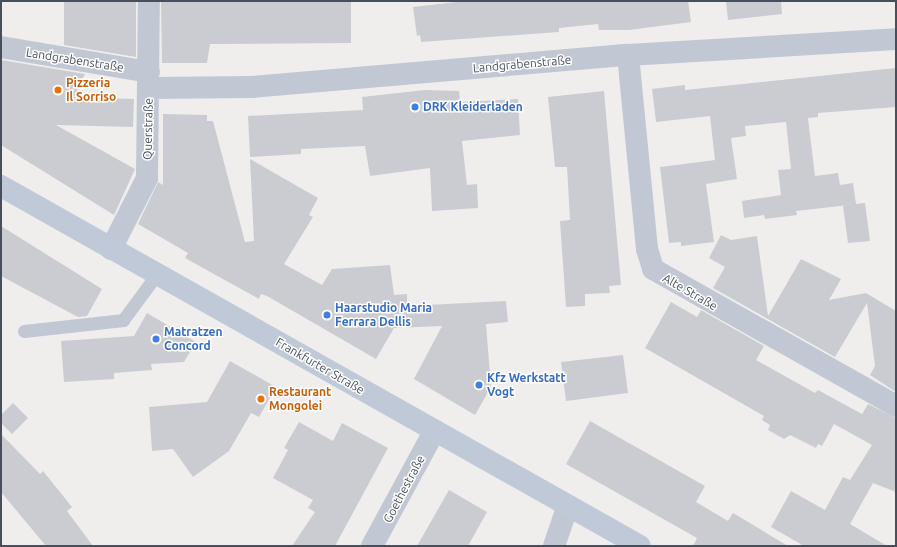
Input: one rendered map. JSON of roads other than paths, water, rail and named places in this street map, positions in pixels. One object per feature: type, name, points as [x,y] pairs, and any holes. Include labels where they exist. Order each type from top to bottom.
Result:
[{"type":"main road","name":"Frankfurter Straße","points":[[1,186],[434,432],[640,546]]},
{"type":"street","name":"Querstraße","points":[[111,248],[147,178],[149,1]]},
{"type":"street","name":"Landgrabenstraße","points":[[1,47],[149,80],[252,87],[628,55],[896,39]]},
{"type":"street","name":"Alte Straße","points":[[628,55],[647,249],[653,269],[896,406]]},
{"type":"street","name":"Goethestraße","points":[[372,546],[434,432]]},
{"type":"street","points":[[554,546],[568,505]]},
{"type":"lane","points":[[24,331],[124,320],[157,274]]},
{"type":"place","name":"Pizzeria Il Sorriso","points":[[58,90]]},
{"type":"place","name":"DRK Kleiderladen","points":[[415,107]]},
{"type":"place","name":"Haarstudio Maria Ferrara Dellis","points":[[327,315]]},
{"type":"place","name":"Matratzen Concord","points":[[156,339]]},
{"type":"place","name":"Kfz Werkstatt Vogt","points":[[479,385]]},
{"type":"place","name":"Restaurant Mongolei","points":[[261,399]]}]
